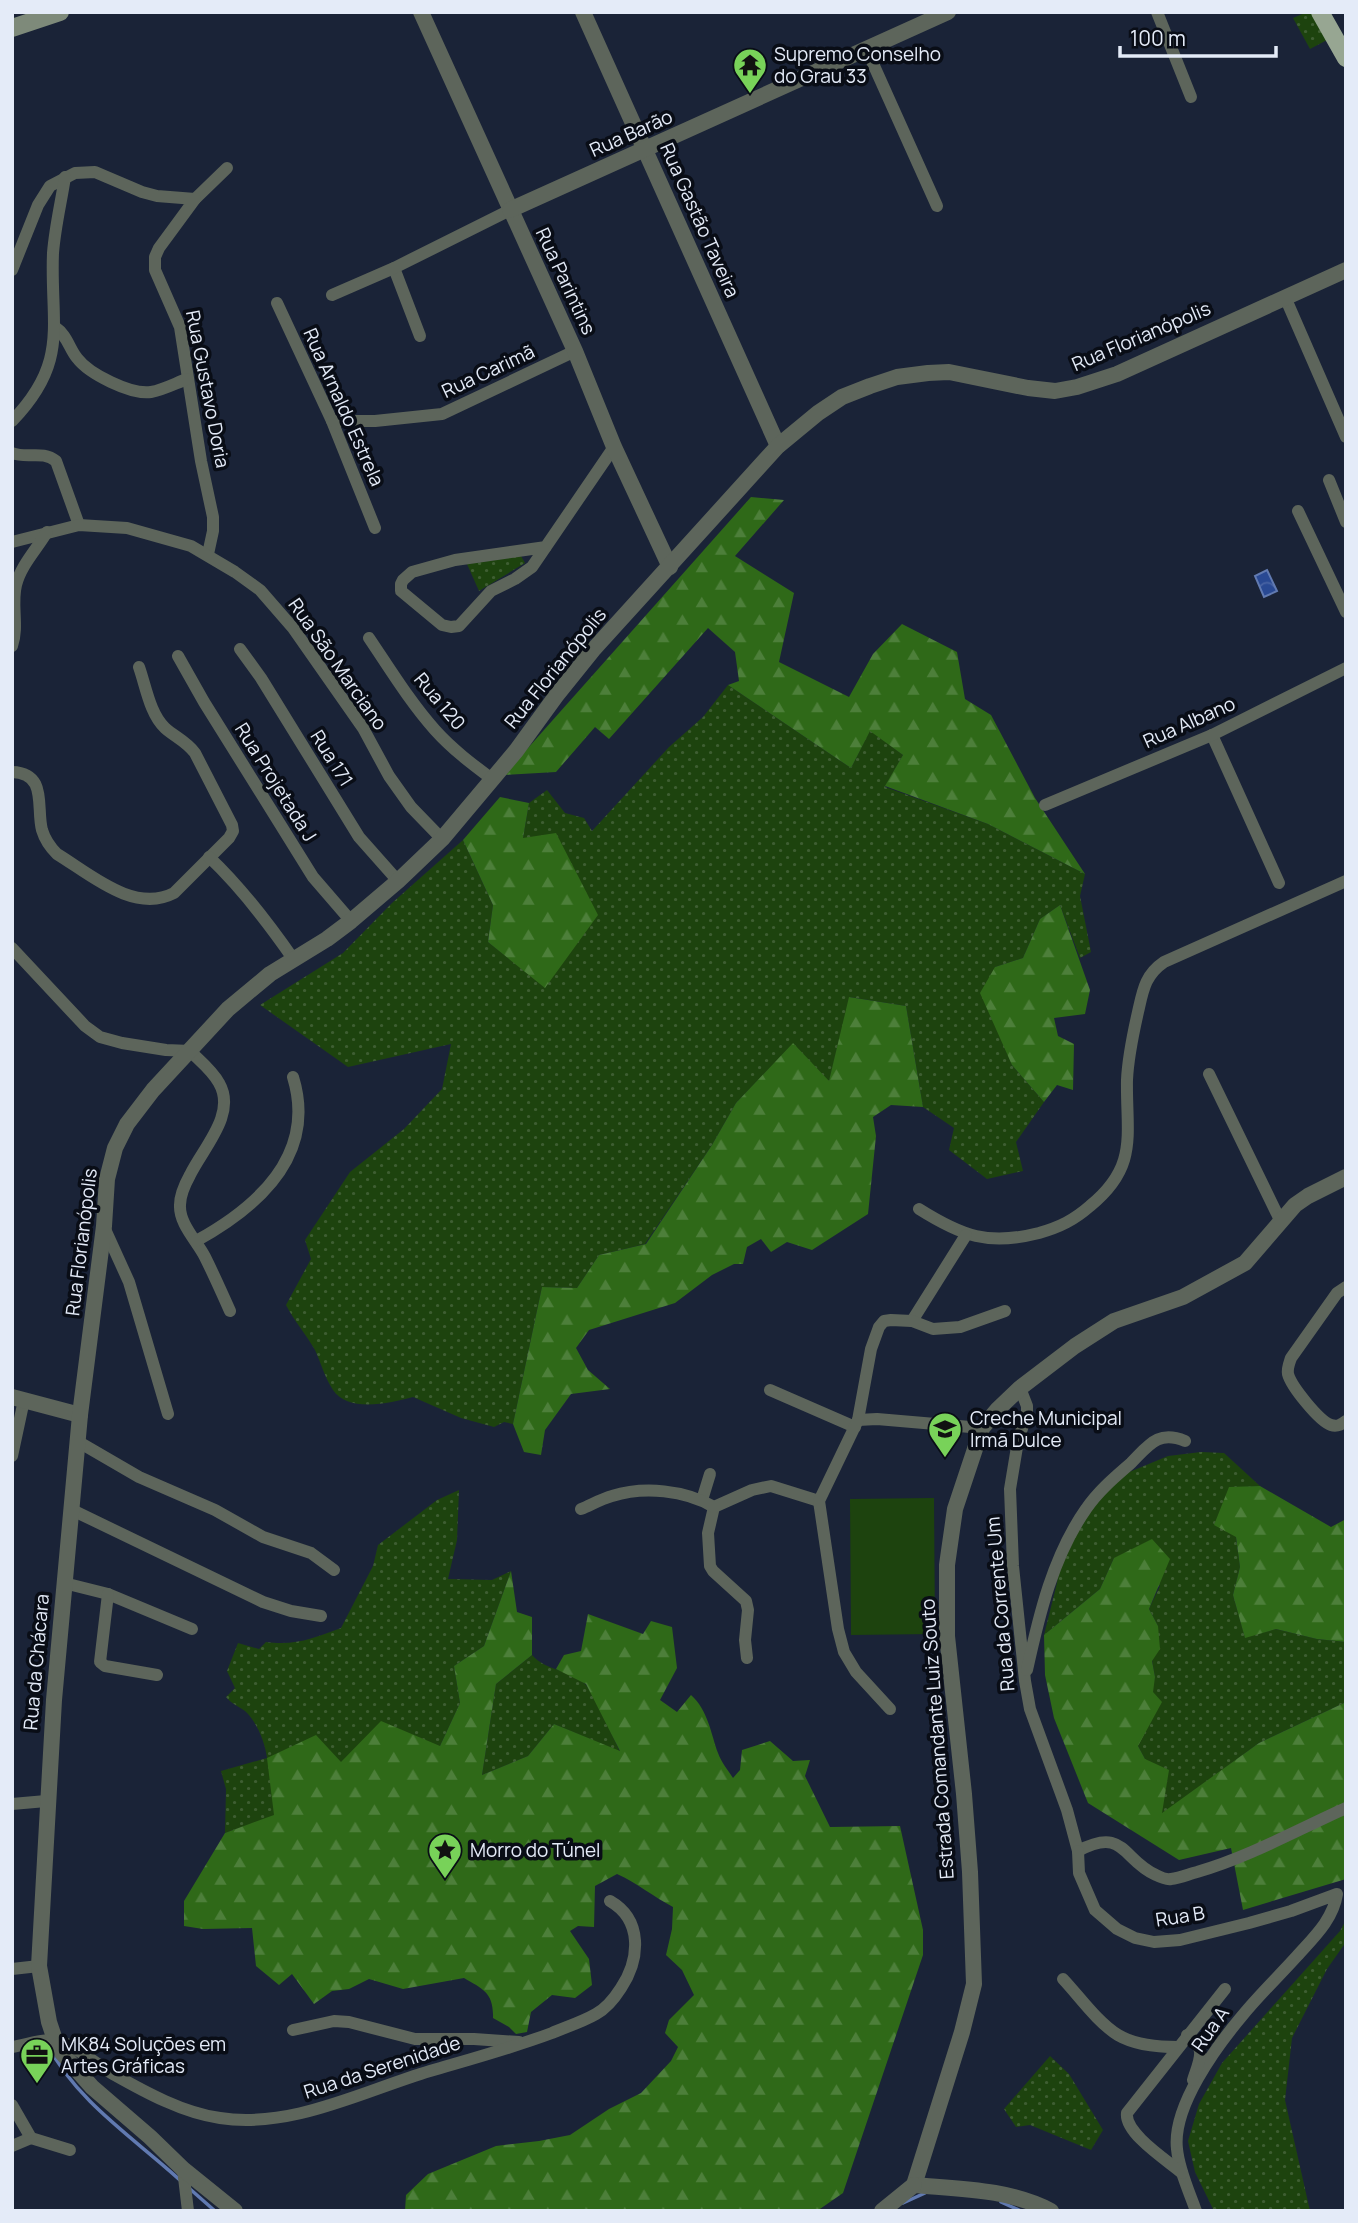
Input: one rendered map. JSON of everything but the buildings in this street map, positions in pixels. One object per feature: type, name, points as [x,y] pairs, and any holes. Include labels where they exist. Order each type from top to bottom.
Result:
[{"type":"main road","points":[[12,28],[60,12]]},
{"type":"main road","points":[[1320,12],[1346,58]]},
{"type":"street","name":"Rua Parintins","points":[[421,12],[670,567]]},
{"type":"street","name":"Rua Gastão Taveira","points":[[583,12],[778,446]]},
{"type":"street","name":"Rua Barão","points":[[332,295],[394,268],[510,210],[948,12]]},
{"type":"street","points":[[1157,12],[1191,97]]},
{"type":"street","points":[[866,48],[937,205]]},
{"type":"street","points":[[12,270],[38,205],[50,186],[65,177],[75,173],[95,172],[150,194],[195,199],[227,167]]},
{"type":"street","points":[[12,421],[25,408],[47,371],[53,351],[53,256],[55,228],[65,177]]},
{"type":"street","name":"Rua Gustavo Doria","points":[[195,199],[155,257],[155,270],[180,327],[213,517],[208,554]]},
{"type":"street","points":[[394,268],[420,336]]},
{"type":"street","name":"Rua Florianópolis","points":[[80,1415],[104,1226],[107,1180],[115,1148],[127,1124],[153,1090],[228,1009],[270,974],[351,921],[442,839],[593,650],[778,446],[842,397],[897,377],[949,372],[1028,388],[1055,391],[1077,387],[1117,374],[1346,270]]},
{"type":"street","points":[[1285,297],[1346,436]]},
{"type":"street","name":"Rua Arnaldo Estrela","points":[[277,303],[332,421],[375,527]]},
{"type":"street","points":[[55,327],[62,332],[77,359],[88,370],[111,382],[149,392],[187,379]]},
{"type":"street","name":"Rua Carimã","points":[[332,421],[375,421],[442,414],[575,351]]},
{"type":"street","points":[[546,547],[476,556],[412,572],[403,579],[401,591],[442,625],[460,626],[491,591],[532,567],[546,547],[614,447]]},
{"type":"street","points":[[12,453],[19,456],[44,454],[56,461],[79,525]]},
{"type":"street","points":[[1329,480],[1346,522]]},
{"type":"street","points":[[1298,511],[1346,612]]},
{"type":"street","name":"Rua São Marciano","points":[[12,542],[79,525],[127,528],[191,546],[208,554],[260,590],[293,628],[362,728],[388,776],[411,807],[442,839]]},
{"type":"street","points":[[12,646],[16,629],[16,586],[22,570],[47,532]]},
{"type":"street","name":"Rua 120","points":[[369,638],[435,730],[465,759],[492,779]]},
{"type":"street","name":"Rua 171","points":[[240,649],[261,678],[359,837],[398,881]]},
{"type":"street","name":"Rua Projetada J","points":[[178,656],[313,877],[351,921]]},
{"type":"street","points":[[12,772],[28,776],[38,788],[43,833],[49,846],[57,854],[116,890],[138,898],[152,900],[174,893],[233,831],[189,745],[156,718],[139,667]]},
{"type":"street","name":"Rua Albano","points":[[1045,806],[1212,735],[1346,668]]},
{"type":"street","points":[[1212,735],[1279,883]]},
{"type":"street","points":[[209,858],[230,877],[295,960]]},
{"type":"street","points":[[919,1209],[947,1227],[966,1235],[993,1239],[1030,1235],[1062,1226],[1100,1198],[1119,1176],[1124,1163],[1128,1136],[1127,1079],[1130,1048],[1147,977],[1164,962],[1346,881]]},
{"type":"street","points":[[12,948],[85,1026],[100,1037],[166,1050],[190,1051],[220,1085],[225,1098],[219,1125],[192,1170],[182,1190],[180,1202],[184,1222],[230,1311]]},
{"type":"street","points":[[1209,1074],[1281,1222]]},
{"type":"street","points":[[196,1241],[224,1226],[249,1206],[280,1172],[293,1146],[299,1115],[293,1077]]},
{"type":"street","name":"Estrada Comandante Luiz Souto","points":[[914,2185],[975,1984],[966,1820],[947,1636],[947,1565],[955,1509],[982,1428],[1020,1388],[1074,1346],[1114,1321],[1183,1297],[1245,1263],[1295,1205],[1346,1177]]},
{"type":"street","points":[[104,1226],[129,1282],[168,1414]]},
{"type":"street","points":[[912,1321],[966,1235]]},
{"type":"street","points":[[1346,1287],[1338,1293],[1291,1358],[1288,1368],[1289,1377],[1295,1387],[1325,1422],[1339,1426],[1346,1421]]},
{"type":"street","points":[[890,1709],[856,1672],[844,1652],[838,1629],[820,1501],[856,1424],[871,1349],[879,1326],[884,1321],[891,1320],[912,1321],[933,1329],[960,1327],[1004,1311]]},
{"type":"street","name":"Rua da Corrente Um","points":[[1020,1388],[1027,1413],[1018,1441],[1010,1489],[1013,1566],[1024,1681],[1030,1709],[1067,1810],[1078,1851]]},
{"type":"street","points":[[769,1390],[856,1424],[877,1419],[982,1428]]},
{"type":"street","points":[[12,1456],[18,1399],[80,1415]]},
{"type":"street","name":"Rua da Chácara","points":[[80,1415],[46,1801],[46,1852],[39,1966],[45,2007],[62,2053],[92,2087],[183,2169],[235,2211]]},
{"type":"street","points":[[1024,1681],[1034,1637],[1062,1550],[1087,1507],[1153,1441],[1167,1436],[1185,1441]]},
{"type":"street","points":[[77,1441],[139,1477],[215,1510],[263,1537],[311,1553],[334,1570]]},
{"type":"street","points":[[702,1500],[710,1474]]},
{"type":"street","points":[[714,1507],[752,1490],[771,1486],[820,1501]]},
{"type":"street","points":[[581,1509],[610,1496],[659,1491],[702,1500],[714,1507]]},
{"type":"street","points":[[714,1507],[708,1533],[710,1566],[746,1601],[747,1658]]},
{"type":"street","points":[[70,1510],[263,1602],[291,1611],[321,1616]]},
{"type":"street","points":[[64,1583],[107,1594],[191,1629]]},
{"type":"street","points":[[107,1594],[100,1658],[102,1664],[157,1675]]},
{"type":"street","points":[[12,1804],[46,1801]]},
{"type":"street","points":[[1078,1851],[1093,1843],[1115,1844],[1130,1853],[1139,1865],[1168,1880],[1224,1864],[1346,1808]]},
{"type":"street","name":"Rua B","points":[[1078,1851],[1079,1873],[1095,1910],[1117,1929],[1135,1938],[1154,1942],[1181,1940],[1249,1923],[1337,1894]]},
{"type":"street","name":"Rua A","points":[[1195,2211],[1182,2173],[1177,2147],[1179,2127],[1189,2094],[1242,2015],[1322,1927],[1335,1906],[1337,1894]]},
{"type":"street","name":"Rua da Serenidade","points":[[55,2040],[66,2043],[132,2084],[190,2110],[221,2118],[261,2119],[310,2111],[526,2042],[595,2015],[612,2002],[625,1982],[633,1962],[633,1926],[629,1916],[610,1901]]},
{"type":"street","points":[[12,1969],[39,1966]]},
{"type":"street","points":[[1063,1979],[1118,2035],[1158,2047],[1178,2047]]},
{"type":"street","points":[[1182,2173],[1131,2129],[1126,2118],[1127,2113],[1224,1989]]},
{"type":"street","points":[[293,2030],[334,2021],[349,2022],[415,2039],[526,2042]]},
{"type":"street","points":[[1187,2035],[1196,2040],[1201,2050],[1189,2094]]},
{"type":"street","points":[[12,2047],[55,2040]]},
{"type":"street","points":[[12,2105],[31,2138]]},
{"type":"street","points":[[12,2146],[31,2138],[71,2150]]},
{"type":"street","points":[[183,2169],[188,2211]]},
{"type":"street","points":[[881,2211],[914,2185],[995,2193],[1025,2200],[1051,2211]]},
{"type":"green space","points":[[1313,12],[1329,39],[1310,49],[1293,18]]},
{"type":"green space","points":[[751,497],[784,500],[735,556],[794,593],[779,662],[849,697],[873,654],[902,624],[957,652],[965,699],[991,715],[1035,798],[1085,874],[988,824],[885,786],[903,755],[870,731],[851,768],[728,685],[739,681],[735,652],[708,628],[609,739],[595,727],[556,772],[504,775]]},
{"type":"green space","points":[[521,556],[525,563],[479,591],[467,564]]},
{"type":"green space","points":[[728,685],[851,768],[870,730],[903,755],[885,787],[988,824],[1085,874],[1080,896],[1091,952],[1080,958],[1060,905],[1040,919],[1023,958],[995,967],[1012,1065],[1044,1102],[1016,1142],[1023,1171],[987,1179],[949,1150],[954,1128],[923,1107],[906,1006],[850,997],[829,1082],[793,1044],[736,1103],[712,1145],[645,1244],[599,1255],[577,1288],[542,1287],[513,1424],[504,1422],[494,1427],[461,1418],[413,1397],[370,1404],[349,1402],[333,1390],[315,1350],[286,1305],[311,1259],[305,1240],[350,1172],[404,1129],[442,1089],[451,1044],[348,1067],[260,1005],[343,953],[392,903],[463,840],[493,905],[488,942],[545,987],[523,838],[529,803],[547,790],[565,813],[584,818],[592,831],[669,747],[703,717]]},
{"type":"green space","points":[[500,797],[529,803],[523,838],[556,833],[598,915],[545,988],[488,942],[493,905],[463,840]]},
{"type":"green space","points":[[1060,905],[1090,990],[1085,1014],[1054,1018],[1058,1036],[1074,1044],[1073,1090],[1057,1085],[1044,1102],[1012,1065],[980,993],[995,967],[1023,958],[1040,919]]},
{"type":"green space","points":[[849,997],[906,1006],[923,1107],[891,1105],[873,1117],[876,1136],[868,1214],[812,1250],[787,1242],[771,1252],[761,1239],[747,1247],[743,1264],[734,1264],[712,1275],[675,1303],[589,1330],[576,1348],[588,1370],[610,1389],[571,1394],[545,1430],[541,1455],[524,1452],[513,1424],[542,1287],[577,1288],[599,1255],[646,1244],[712,1145],[736,1103],[793,1043],[829,1081]]},
{"type":"green space","points":[[1201,1452],[1224,1453],[1260,1486],[1229,1488],[1240,1567],[1233,1595],[1245,1637],[1276,1629],[1317,1639],[1346,1642],[1346,1702],[1259,1743],[1162,1814],[1145,1759],[1138,1746],[1155,1677],[1152,1660],[1158,1626],[1149,1609],[1160,1586],[1114,1558],[1100,1589],[1044,1635],[1062,1549],[1098,1485],[1168,1456]]},
{"type":"green space","points":[[1260,1486],[1331,1527],[1346,1519],[1346,1642],[1317,1639],[1276,1629],[1245,1638],[1233,1595],[1240,1567],[1236,1537],[1214,1525],[1229,1487]]},
{"type":"green space","points":[[459,1490],[457,1540],[448,1579],[492,1580],[511,1571],[484,1646],[454,1666],[460,1703],[440,1746],[341,1762],[274,1816],[225,1833],[226,1789],[221,1771],[267,1758],[257,1726],[245,1711],[226,1697],[235,1688],[227,1671],[238,1643],[259,1649],[266,1642],[296,1642],[341,1628],[373,1566],[378,1545],[437,1500]]},
{"type":"green space","points":[[934,1498],[935,1634],[851,1635],[850,1499]]},
{"type":"green space","points":[[1152,1539],[1170,1559],[1149,1609],[1158,1626],[1160,1649],[1152,1661],[1155,1677],[1153,1692],[1162,1702],[1138,1746],[1145,1759],[1169,1770],[1162,1813],[1259,1743],[1346,1702],[1346,1879],[1243,1910],[1231,1848],[1179,1860],[1088,1803],[1054,1718],[1045,1675],[1044,1635],[1100,1589],[1114,1558]]},
{"type":"green space","points":[[511,1571],[517,1612],[532,1617],[532,1655],[496,1684],[482,1775],[528,1756],[554,1724],[620,1751],[586,1684],[556,1669],[564,1655],[581,1651],[588,1614],[643,1634],[651,1621],[672,1627],[677,1668],[660,1700],[677,1712],[691,1695],[697,1701],[705,1715],[719,1756],[733,1778],[740,1770],[742,1750],[770,1741],[793,1761],[810,1760],[805,1776],[830,1827],[900,1826],[923,1930],[923,1955],[843,2193],[817,2211],[405,2211],[406,2195],[428,2174],[496,2146],[570,2135],[609,2109],[641,2093],[671,2061],[678,2047],[665,2033],[669,2020],[694,1995],[682,1970],[666,1955],[672,1929],[673,1907],[617,1874],[595,1886],[594,1927],[578,1926],[570,1931],[589,1959],[592,1985],[575,1998],[552,1995],[531,2012],[527,2032],[516,2034],[493,2018],[489,1997],[477,1985],[464,1978],[403,1989],[369,1979],[349,1989],[332,1991],[314,2004],[292,1974],[279,1985],[256,1966],[252,1928],[203,1929],[184,1926],[184,1901],[225,1833],[274,1815],[267,1758],[316,1735],[341,1762],[381,1721],[440,1746],[460,1703],[454,1666],[484,1646]]},
{"type":"green space","points":[[532,1655],[544,1664],[578,1678],[588,1687],[620,1752],[554,1724],[528,1756],[482,1775],[496,1684]]},
{"type":"green space","points":[[1346,1920],[1346,1942],[1327,1969],[1292,2038],[1285,2100],[1310,2211],[1214,2211],[1195,2172],[1188,2141],[1199,2104],[1222,2063],[1340,1931]]},
{"type":"green space","points":[[1050,2056],[1069,2074],[1103,2130],[1091,2150],[1030,2125],[1016,2127],[1004,2109]]},
{"type":"water","points":[[1267,570],[1277,591],[1264,597],[1255,576]]},
{"type":"waterway","points":[[47,2044],[59,2065],[90,2101],[181,2181]]},
{"type":"waterway","points":[[190,2189],[215,2211]]},
{"type":"waterway","points":[[903,2203],[925,2193]]},
{"type":"waterway","points":[[1001,2202],[1021,2211]]},
{"type":"place","name":"Supremo Conselho do Grau 33","points":[[750,95]]},
{"type":"place","name":"Creche Municipal Irmã Dulce","points":[[945,1459]]},
{"type":"place","name":"Morro do Túnel","points":[[445,1880]]},
{"type":"place","name":"MK84 Soluções em Artes Gráficas","points":[[37,2085]]}]
